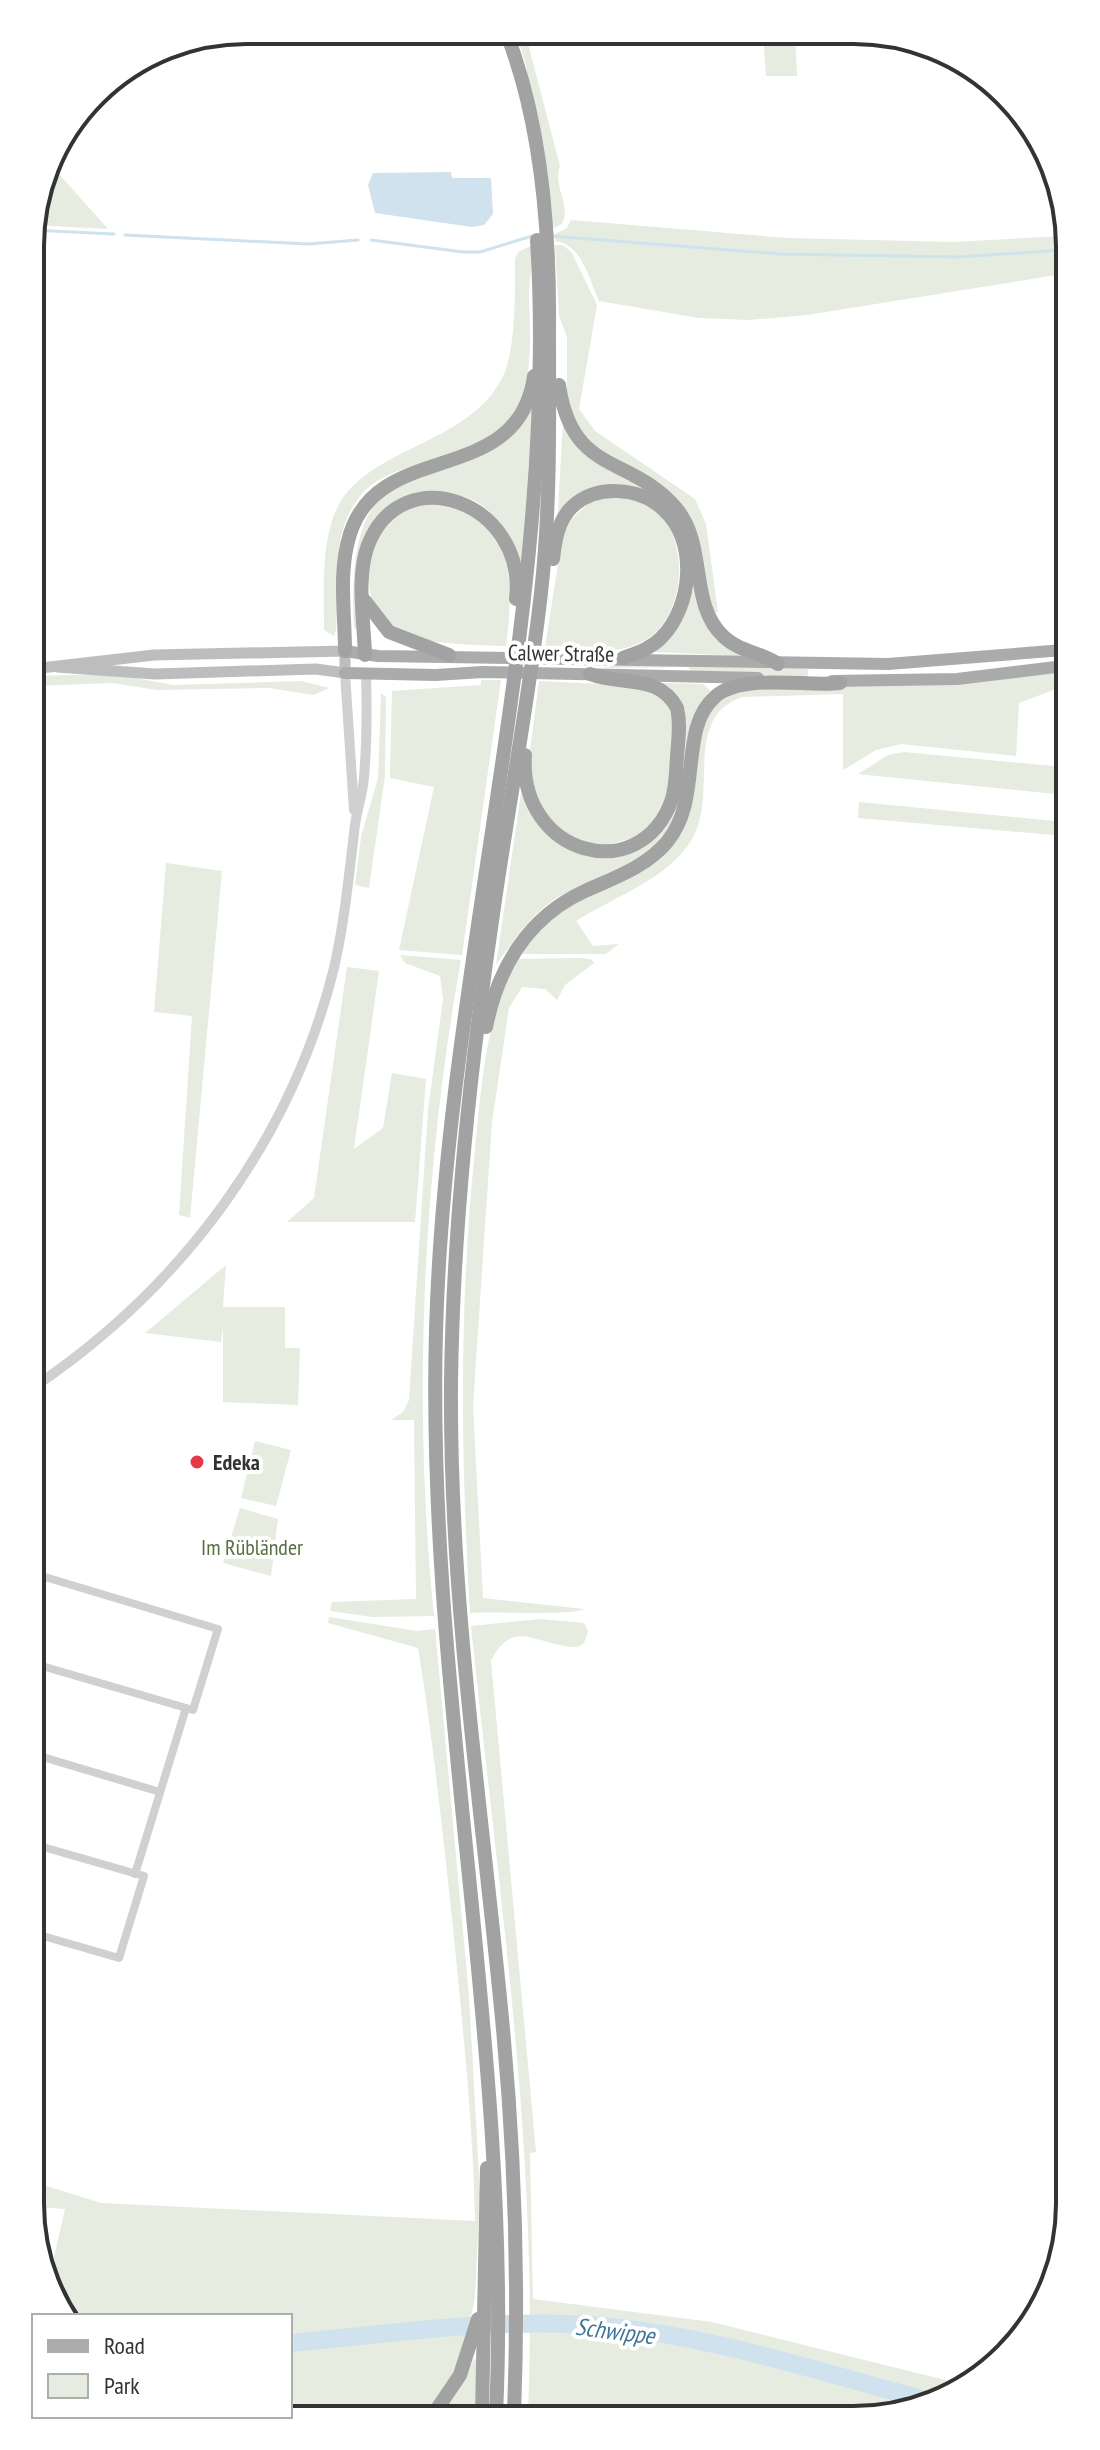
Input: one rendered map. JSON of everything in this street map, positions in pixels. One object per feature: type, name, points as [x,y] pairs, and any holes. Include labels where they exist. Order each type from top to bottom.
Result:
[{"type":"highway","points":[[505,44],[540,217],[561,400],[575,436],[595,456],[650,487],[678,510],[696,547],[702,594],[713,625],[738,648],[767,656],[778,664]]},
{"type":"highway","points":[[495,2406],[488,2298],[490,2088],[445,1630],[437,1501],[435,1382],[439,1253],[450,1117],[529,559],[538,448],[543,259]]},
{"type":"highway","points":[[514,2406],[516,2294],[507,2072],[465,1673],[453,1502],[454,1289],[472,1065],[540,600],[550,452],[551,310]]},
{"type":"highway","points":[[345,651],[345,555],[354,524],[364,506],[378,492],[411,473],[480,451],[505,435],[516,423],[530,396],[535,347],[540,341]]},
{"type":"highway","points":[[540,600],[550,585],[556,536],[570,508],[595,494],[614,491],[637,493],[654,502],[668,515],[683,545],[685,591],[674,620],[661,638],[645,650],[623,658]]},
{"type":"highway","points":[[365,655],[363,598],[365,557],[370,540],[399,509],[425,500],[450,499],[486,515],[505,540],[516,571],[517,594],[505,685],[510,699]]},
{"type":"highway","points":[[363,598],[389,632],[449,655]]},
{"type":"highway","points":[[522,720],[527,793],[533,808],[550,831],[567,843],[586,850],[616,849],[645,836],[665,814],[675,786],[677,708],[672,698],[655,685],[605,680],[590,674]]},
{"type":"highway","points":[[472,1065],[483,1043],[496,986],[521,941],[566,901],[641,865],[676,828],[688,799],[697,726],[717,695],[741,684],[840,683]]},
{"type":"highway","points":[[440,2406],[454,2387],[468,2358],[488,2298]]},
{"type":"highway","points":[[483,2406],[491,2358]]},
{"type":"main road","name":"Calwer Straße","points":[[44,668],[154,655],[345,651],[365,655],[623,658],[778,664],[956,661],[1056,651]]},
{"type":"main road","points":[[345,651],[345,673]]},
{"type":"main road","points":[[365,655],[366,674]]},
{"type":"main road","name":"Calwer Straße","points":[[57,667],[155,674],[316,669],[366,674],[590,674],[840,683],[957,679],[1056,667]]},
{"type":"street","points":[[345,673],[355,824]]},
{"type":"street","points":[[44,1379],[127,1315],[161,1283],[219,1213],[245,1175],[288,1095],[315,1032],[337,956],[349,893],[355,824],[364,780],[366,674]]},
{"type":"street","points":[[44,1577],[218,1629],[160,1792],[119,1958],[44,1936]]},
{"type":"street","points":[[44,1667],[189,1709]]},
{"type":"street","points":[[44,1757],[160,1792]]},
{"type":"street","points":[[44,1847],[139,1875]]},
{"type":"green space","points":[[520,44],[528,44],[560,166],[558,181],[565,210],[562,224],[554,228],[526,65]]},
{"type":"green space","points":[[764,44],[796,44],[797,76],[766,76]]},
{"type":"green space","points":[[58,173],[108,229],[45,226]]},
{"type":"green space","points":[[571,220],[787,238],[954,242],[1055,236],[1056,275],[807,315],[749,320],[699,318],[599,301],[578,256],[572,249],[555,241],[555,234],[567,228]]},
{"type":"green space","points":[[555,245],[563,245],[572,253],[597,305],[579,409],[595,431],[695,499],[706,524],[718,612],[714,614],[700,543],[681,504],[587,441],[567,405],[567,337],[559,316]]},
{"type":"green space","points":[[531,246],[529,362],[519,402],[509,420],[493,436],[459,453],[384,477],[361,495],[344,527],[340,543],[334,636],[324,630],[324,601],[325,557],[334,515],[348,492],[367,474],[443,433],[488,398],[504,374],[511,349],[515,259],[518,252]]},
{"type":"green space","points":[[533,402],[522,563],[501,525],[471,499],[441,496],[425,500],[375,523],[357,629],[354,628],[353,592],[357,551],[369,513],[380,498],[407,481],[493,449],[503,442]]},
{"type":"green space","points":[[563,420],[586,451],[650,491],[678,517],[693,552],[709,623],[720,637],[737,650],[738,656],[656,652],[682,618],[691,590],[688,545],[680,525],[667,507],[650,494],[630,487],[598,489],[558,512]]},
{"type":"green space","points":[[618,496],[652,509],[671,530],[679,563],[675,598],[669,615],[647,639],[636,645],[610,650],[545,647],[564,526],[592,500]]},
{"type":"green space","points":[[424,504],[454,507],[476,517],[492,531],[502,549],[508,570],[510,594],[506,646],[450,643],[406,636],[385,622],[376,608],[368,576],[376,543],[384,528],[396,516]]},
{"type":"green space","points":[[624,664],[808,669],[808,677],[692,673],[688,667],[603,668]]},
{"type":"green space","points":[[1056,673],[1056,689],[1019,703],[1016,756],[901,744],[876,750],[843,770],[843,694],[743,697],[725,706],[714,719],[708,735],[701,813],[687,847],[675,861],[644,884],[576,921],[593,946],[619,944],[606,954],[517,954],[541,926],[683,829],[694,796],[701,731],[714,706],[740,689],[960,684]]},
{"type":"green space","points":[[114,674],[173,685],[301,681],[330,688],[313,695],[269,688],[157,690],[112,683],[44,686],[44,676]]},
{"type":"green space","points":[[481,680],[501,680],[462,955],[399,950],[434,787],[390,778],[392,691],[481,685]]},
{"type":"green space","points":[[539,681],[642,686],[661,695],[674,717],[672,786],[650,826],[635,837],[604,846],[569,838],[539,810],[528,766]]},
{"type":"green space","points":[[662,683],[703,684],[713,693],[693,772],[669,828],[649,852],[638,859],[556,898],[527,924],[496,965],[521,793],[551,838],[582,853],[612,851],[657,829],[669,819],[680,781],[684,715],[679,698]]},
{"type":"green space","points":[[381,693],[386,697],[385,776],[369,888],[355,885],[361,837],[378,778]]},
{"type":"green space","points":[[904,752],[1056,766],[1056,794],[858,774],[888,755]]},
{"type":"green space","points":[[859,802],[1056,821],[1056,835],[858,818]]},
{"type":"green space","points":[[166,863],[222,871],[190,1218],[179,1215],[192,1016],[154,1012]]},
{"type":"green space","points":[[400,955],[461,960],[438,1121],[425,1287],[424,1454],[434,1616],[372,1617],[330,1611],[332,1602],[416,1599],[414,1420],[391,1420],[403,1412],[409,1400],[428,1110],[443,999],[440,976],[405,963]]},
{"type":"green space","points":[[581,958],[591,959],[594,963],[565,985],[557,1000],[545,989],[522,987],[509,1008],[492,1122],[473,1406],[483,1598],[584,1609],[470,1613],[463,1386],[469,1217],[479,1107],[490,1033],[513,959]]},
{"type":"green space","points":[[347,967],[379,971],[354,1149],[383,1128],[392,1073],[426,1079],[415,1222],[287,1222],[314,1198]]},
{"type":"green space","points":[[226,1265],[223,1307],[285,1307],[285,1348],[300,1348],[298,1405],[223,1402],[223,1327],[221,1342],[145,1333]]},
{"type":"green space","points":[[255,1441],[291,1450],[276,1506],[241,1498]]},
{"type":"green space","name":"Im Rübländer","points":[[240,1508],[278,1519],[271,1576],[223,1563]]},
{"type":"green space","points":[[329,1617],[417,1631],[435,1629],[469,1996],[480,2192],[475,2297],[463,2358],[432,2406],[292,2406],[292,2314],[77,2314],[59,2281],[53,2262],[65,2209],[44,2208],[44,2185],[101,2203],[475,2221],[456,1956],[418,1648],[328,1623]]},
{"type":"green space","points":[[540,1619],[584,1623],[588,1631],[584,1643],[578,1647],[529,1637],[509,1639],[491,1661],[536,2152],[530,2153],[533,2299],[712,2322],[950,2381],[906,2399],[854,2406],[528,2406],[528,2218],[522,2119],[471,1626]]},
{"type":"green space","points":[[474,2359],[477,2359],[475,2406],[447,2406]]},
{"type":"water","points":[[451,172],[452,178],[491,178],[493,214],[484,225],[472,227],[375,213],[368,185],[373,173]]},
{"type":"waterway","points":[[44,231],[114,234]]},
{"type":"waterway","points":[[125,235],[308,244],[358,240]]},
{"type":"waterway","points":[[371,240],[480,252],[532,236]]},
{"type":"waterway","points":[[552,236],[780,254],[959,257],[1056,250]]},
{"type":"waterway","name":"Schwippe","points":[[292,2343],[484,2325],[600,2326],[726,2347],[913,2397]]},
{"type":"place","name":"Edeka","points":[[197,1462]]}]
